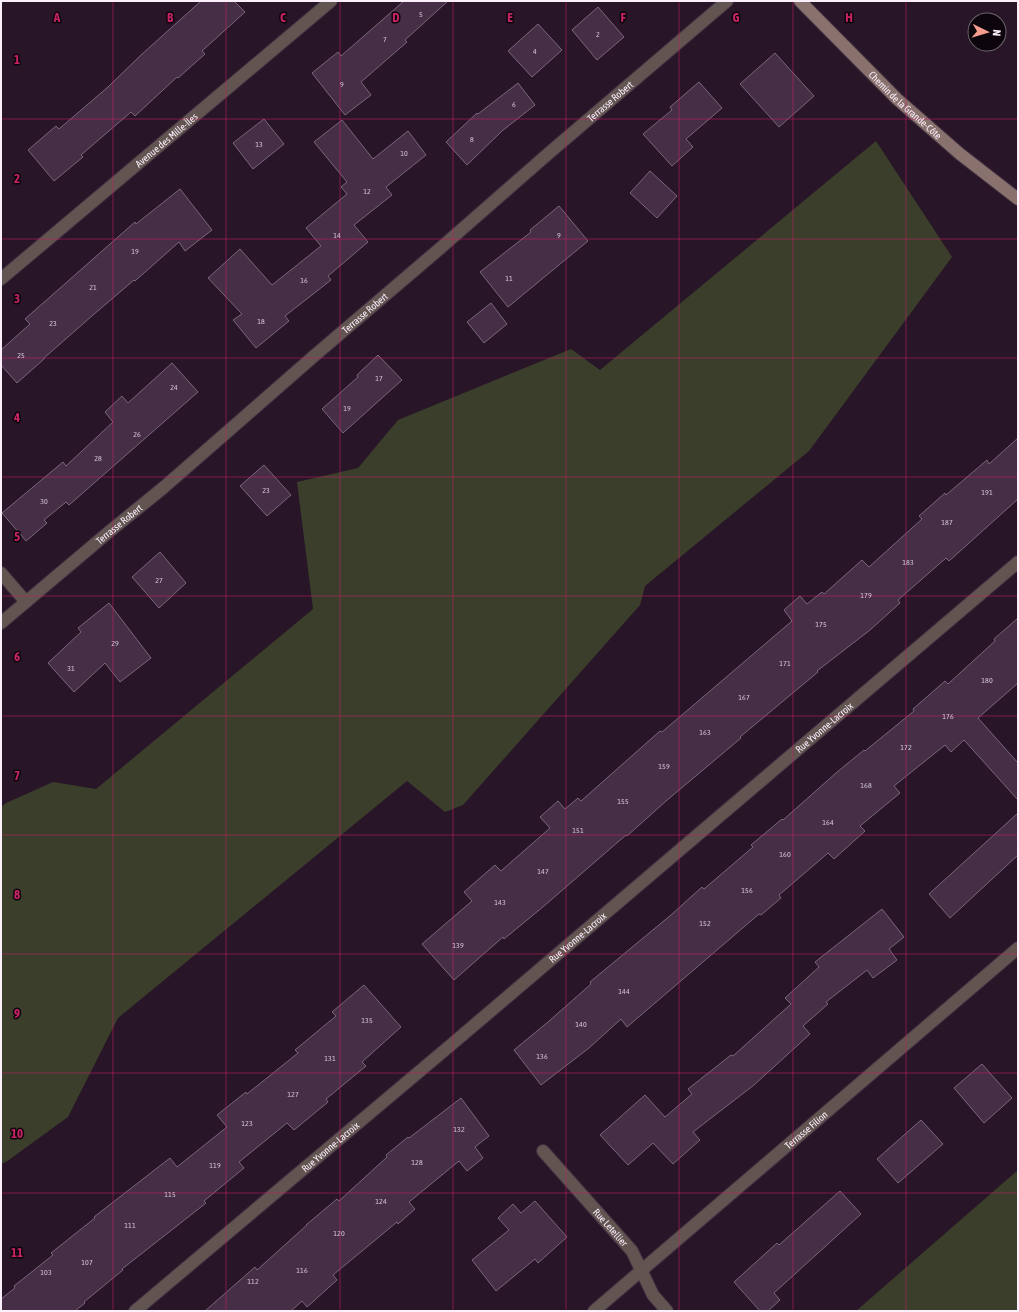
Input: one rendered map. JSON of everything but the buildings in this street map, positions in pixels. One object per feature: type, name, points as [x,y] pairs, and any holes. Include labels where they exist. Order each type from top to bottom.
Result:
[{"type":"main road","name":"Chemin de la Grande-Côte","points":[[800,1],[897,99],[960,154],[1018,199]]},
{"type":"street","name":"Avenue des Mille-Îles","points":[[1,279],[331,1]]},
{"type":"street","name":"Terrasse Robert","points":[[1,623],[163,488],[308,361],[437,252],[561,143],[727,1]]},
{"type":"street","name":"Rue Yvonne-Lacroix","points":[[135,1311],[477,1024],[1018,562]]},
{"type":"street","points":[[1,573],[26,602]]},
{"type":"street","name":"Terrasse Filion","points":[[594,1311],[1018,948]]},
{"type":"street","name":"Rue Letellier","points":[[543,1151],[632,1251],[642,1269],[653,1295],[667,1311]]},
{"type":"green space","points":[[876,141],[952,257],[809,451],[645,586],[640,605],[463,805],[445,812],[407,781],[118,1018],[68,1117],[6,1162],[1,1164],[1,807],[6,803],[53,782],[96,789],[313,609],[297,482],[358,468],[398,420],[571,349],[600,370]]},
{"type":"green space","points":[[1018,1170],[1018,1311],[856,1311]]}]
